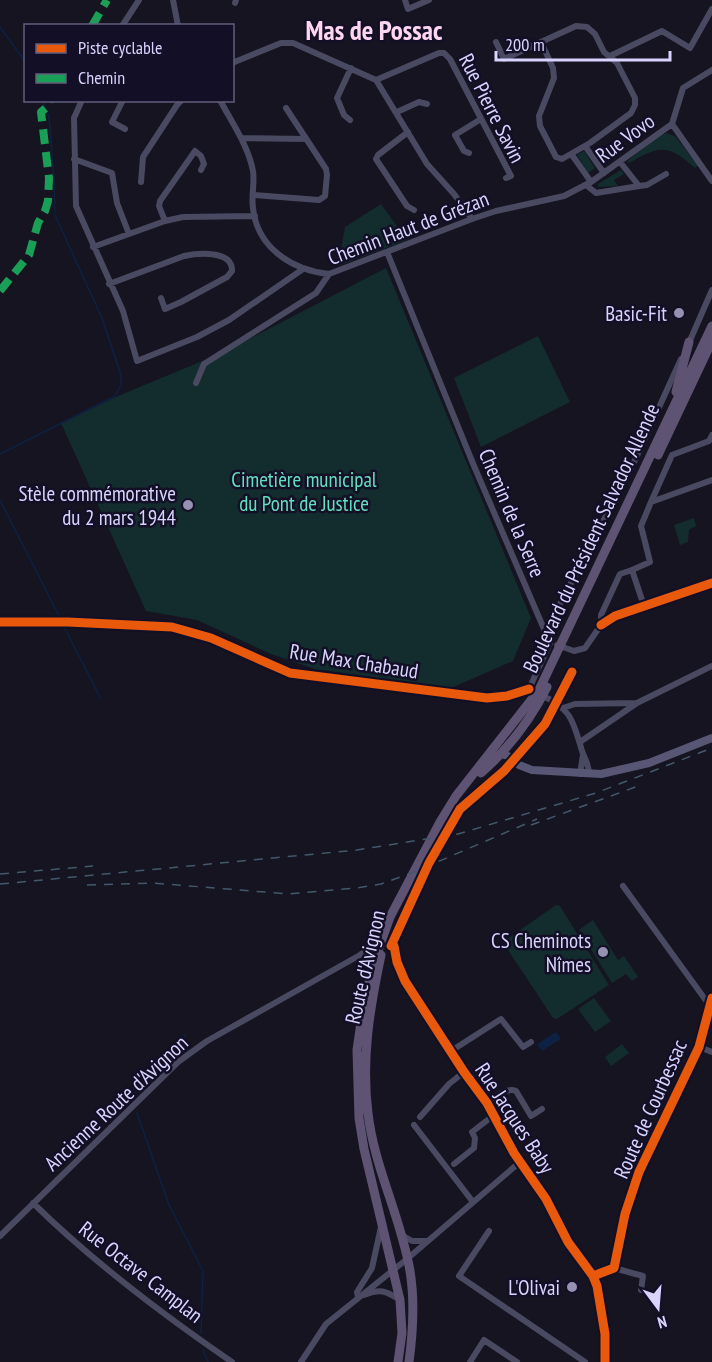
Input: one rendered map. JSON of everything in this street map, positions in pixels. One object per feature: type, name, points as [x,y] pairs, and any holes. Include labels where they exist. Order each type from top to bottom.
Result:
[{"type":"main road","name":"Boulevard du Président Salvador Allende","points":[[573,628],[712,326]]},
{"type":"main road","name":"Boulevard du Président Salvador Allende","points":[[399,902],[456,796],[496,753],[537,699],[712,341]]},
{"type":"main road","points":[[671,413],[689,342]]},
{"type":"main road","name":"Route d'Avignon","points":[[398,1362],[402,1333],[400,1300],[364,1149],[359,1118],[357,1050],[364,1002],[374,962],[390,916],[399,902]]},
{"type":"main road","name":"Route d'Avignon","points":[[399,902],[383,946],[366,1045],[365,1083],[374,1148],[407,1259],[413,1298],[409,1362]]},
{"type":"street","points":[[123,24],[139,0]]},
{"type":"street","points":[[173,0],[178,24]]},
{"type":"street","points":[[405,0],[408,9],[419,2],[429,0]]},
{"type":"street","points":[[610,56],[662,31],[690,48],[712,9]]},
{"type":"street","points":[[496,42],[504,58],[576,26],[587,27],[595,34],[604,52],[617,63],[635,98],[635,105],[631,113],[572,155],[562,159],[556,157],[540,126],[539,116],[554,78],[553,68],[541,42]]},
{"type":"street","points":[[234,62],[281,43],[293,43],[376,80],[427,165],[454,194],[472,219]]},
{"type":"street","name":"Rue Pierre Savin","points":[[376,80],[439,53],[444,53],[450,59],[511,176],[506,178]]},
{"type":"street","points":[[350,120],[344,115],[337,98],[351,68]]},
{"type":"street","name":"Rue Vovo","points":[[564,196],[588,184],[672,124],[683,88],[712,70]]},
{"type":"street","points":[[81,102],[74,118],[76,206],[123,311],[137,361],[197,337],[229,320],[303,269]]},
{"type":"street","points":[[122,102],[112,122],[125,129]]},
{"type":"street","points":[[141,182],[143,157],[177,102]]},
{"type":"street","points":[[221,102],[249,156],[254,174],[255,216],[268,248],[303,269],[328,274]]},
{"type":"street","points":[[397,112],[419,102],[427,104]]},
{"type":"street","points":[[253,195],[319,200],[324,198],[327,171],[286,108]]},
{"type":"street","points":[[469,153],[464,151],[455,135],[481,120]]},
{"type":"street","points":[[672,124],[712,181]]},
{"type":"street","points":[[408,132],[378,154],[375,159],[407,206],[414,210]]},
{"type":"street","points":[[241,138],[306,139]]},
{"type":"street","points":[[588,144],[604,173]]},
{"type":"street","points":[[165,221],[159,206],[160,201],[195,151],[201,156],[204,164],[201,170]]},
{"type":"street","points":[[572,155],[588,184],[596,193],[646,185],[666,174]]},
{"type":"street","points":[[74,159],[112,173],[117,203],[129,234]]},
{"type":"street","points":[[620,162],[639,186]]},
{"type":"street","name":"Chemin Haut de Grézan","points":[[196,383],[204,364],[316,293],[328,274],[496,211],[564,196]]},
{"type":"street","points":[[93,248],[165,221],[201,215],[255,216]]},
{"type":"street","name":"Chemin de la Serre","points":[[387,252],[545,633]]},
{"type":"street","points":[[109,284],[195,254],[224,256],[232,265],[232,271],[227,277],[181,302],[165,309],[161,298]]},
{"type":"street","name":"Chemin de la Serre","points":[[545,633],[636,458],[712,290]]},
{"type":"street","points":[[601,625],[601,615],[620,574],[650,562],[641,526],[672,455],[709,441],[712,435]]},
{"type":"street","points":[[651,502],[712,480]]},
{"type":"street","points":[[632,570],[645,608]]},
{"type":"street","points":[[545,633],[550,643],[574,651],[585,648],[608,618],[645,608],[712,583]]},
{"type":"street","name":"Rue Max Chabaud","points":[[0,622],[151,625],[192,631],[290,673],[487,698],[507,696],[529,688]]},
{"type":"street","points":[[550,643],[529,688],[556,702],[572,720],[583,756],[579,774]]},
{"type":"street","points":[[580,742],[637,703],[712,666]]},
{"type":"street","points":[[563,708],[575,704],[637,703]]},
{"type":"street","points":[[619,704],[622,712]]},
{"type":"street","points":[[496,753],[508,756],[519,765],[532,770],[589,774],[618,771],[649,763],[712,738]]},
{"type":"street","points":[[583,756],[589,762],[589,774]]},
{"type":"street","points":[[623,886],[711,1002]]},
{"type":"street","name":"Ancienne Route d'Avignon","points":[[0,1236],[178,1062],[207,1041],[360,955],[381,940]]},
{"type":"street","name":"Rue Jacques Baby","points":[[394,946],[397,962],[405,981],[464,1072],[487,1102],[520,1162],[546,1199],[574,1251],[593,1276]]},
{"type":"street","points":[[360,955],[374,962]]},
{"type":"street","name":"Route de Courbessac","points":[[614,1268],[625,1214],[639,1172],[699,1047],[711,1002]]},
{"type":"street","points":[[451,1051],[501,1018],[523,1047],[531,1042]]},
{"type":"street","points":[[699,1047],[712,1052]]},
{"type":"street","points":[[420,1117],[449,1084],[464,1072]]},
{"type":"street","points":[[487,1102],[508,1090],[513,1090],[516,1091],[531,1116],[542,1109]]},
{"type":"street","points":[[454,1164],[474,1148],[476,1138],[472,1132],[494,1115]]},
{"type":"street","points":[[414,1125],[473,1202]]},
{"type":"street","points":[[301,1362],[326,1324],[407,1259],[520,1162]]},
{"type":"street","name":"Rue Octave Camplan","points":[[33,1203],[60,1230],[148,1302],[231,1362]]},
{"type":"street","points":[[358,1297],[357,1292],[375,1259],[382,1222]]},
{"type":"street","points":[[489,1231],[459,1276],[585,1362]]},
{"type":"street","points":[[400,1234],[412,1241],[428,1241]]},
{"type":"street","points":[[605,1362],[605,1334],[597,1286],[593,1276],[614,1268],[643,1276],[641,1290]]},
{"type":"street","points":[[358,1297],[378,1290],[400,1300]]},
{"type":"street","points":[[470,1362],[484,1340],[517,1362]]},
{"type":"green space","points":[[667,133],[676,137],[698,166],[695,168],[678,155],[664,150],[656,150],[629,163],[627,161],[659,136]]},
{"type":"green space","points":[[584,151],[595,168],[588,173],[577,155]]},
{"type":"green space","points":[[621,170],[624,174],[614,180],[618,186],[598,187],[598,184]]},
{"type":"green space","points":[[381,204],[407,240],[338,266],[345,227]]},
{"type":"green space","name":"Cimetière municipal du Pont de Justice","points":[[386,268],[531,618],[513,661],[451,688],[315,669],[271,654],[197,620],[146,611],[61,423],[118,396],[224,352]]},
{"type":"green space","points":[[538,336],[570,402],[481,447],[454,378]]},
{"type":"green space","points":[[694,518],[696,526],[689,530],[688,542],[680,545],[674,525]]},
{"type":"green space","points":[[556,905],[560,906],[609,985],[557,1019],[553,1018],[504,944],[506,940]]},
{"type":"green space","name":"CS Cheminots Nîmes","points":[[593,920],[618,960],[624,956],[638,977],[632,981],[626,974],[612,983],[579,930]]},
{"type":"green space","points":[[594,998],[611,1021],[595,1032],[578,1009]]},
{"type":"green space","points":[[622,1044],[629,1053],[611,1066],[605,1057]]},
{"type":"water","points":[[556,1032],[561,1039],[542,1051],[537,1044]]},
{"type":"waterway","points":[[0,27],[24,60]]},
{"type":"waterway","points":[[0,454],[115,396],[121,385],[121,375],[102,318],[55,215],[49,117],[43,102]]},
{"type":"waterway","points":[[0,500],[60,618]]},
{"type":"waterway","points":[[63,625],[101,699]]},
{"type":"waterway","points":[[129,1095],[183,1043],[185,1035]]},
{"type":"waterway","points":[[137,1113],[169,1205],[203,1271],[201,1333]]},
{"type":"waterway","points":[[203,1350],[208,1362]]},
{"type":"railway","points":[[0,884],[357,850],[458,834],[596,793],[712,748]]},
{"type":"railway","points":[[531,825],[641,785]]},
{"type":"railway","points":[[87,885],[153,883],[289,894],[356,888],[381,884],[414,872],[537,819]]},
{"type":"railway","points":[[0,874],[93,866]]},
{"type":"marked path","points":[[93,24],[107,0]]},
{"type":"marked path","points":[[0,291],[29,255],[38,223],[48,201],[49,178],[41,112],[49,102]]},
{"type":"cycle path","points":[[601,625],[615,616],[712,583]]},
{"type":"cycle path","points":[[0,622],[68,622],[172,627],[211,638],[290,673],[487,698],[507,696],[529,689]]},
{"type":"cycle path","points":[[391,946],[429,863],[460,809],[504,771],[545,724],[572,672]]},
{"type":"cycle path","points":[[394,946],[397,962],[405,981],[487,1103],[514,1153],[546,1199],[568,1242],[593,1276],[597,1286],[605,1334],[605,1362]]},
{"type":"cycle path","points":[[593,1276],[614,1268],[625,1214],[639,1172],[699,1047],[712,998]]},
{"type":"place","name":"Basic-Fit","points":[[679,313]]},
{"type":"place","name":"Stèle commémorative du 2 mars 1944","points":[[188,505]]},
{"type":"place","name":"CS Cheminots Nîmes","points":[[603,952]]},
{"type":"place","name":"L'Olivai","points":[[572,1287]]},
{"type":"district","name":"Mas de Possac","points":[[374,30]]}]
